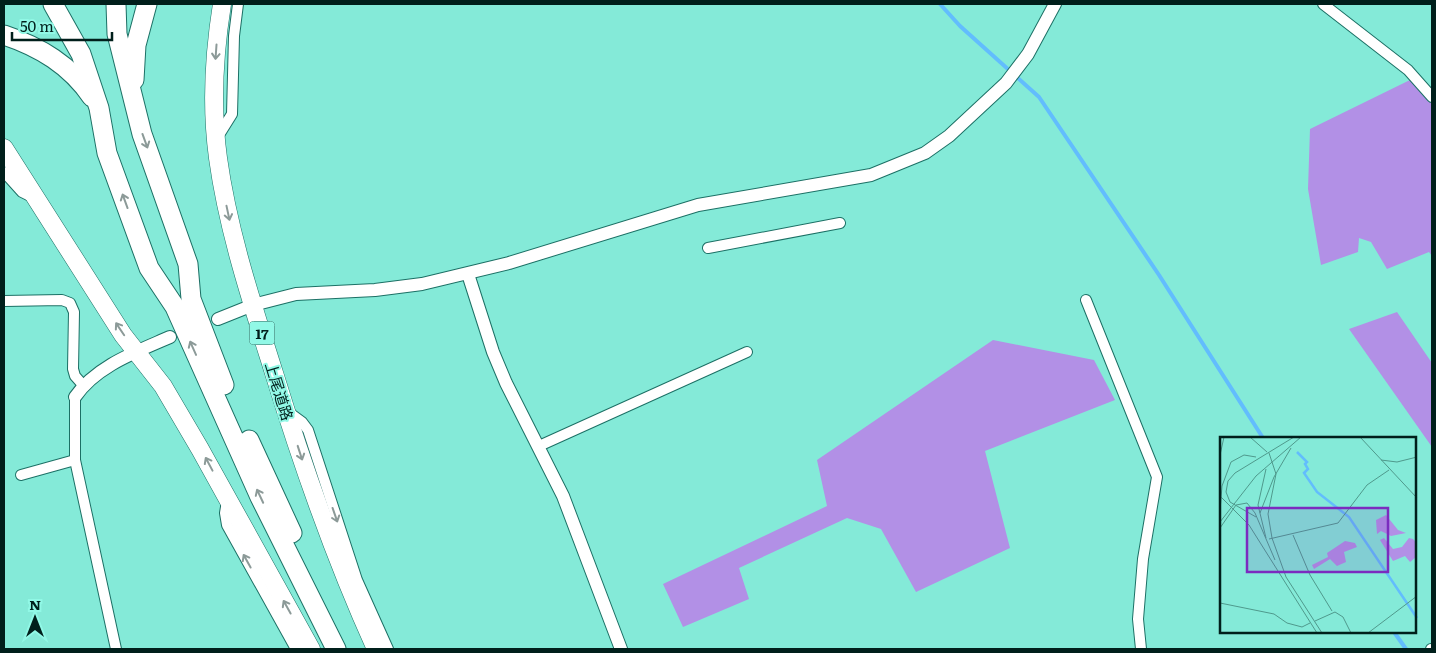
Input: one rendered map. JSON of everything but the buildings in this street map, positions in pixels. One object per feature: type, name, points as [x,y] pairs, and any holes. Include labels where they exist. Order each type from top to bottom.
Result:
[{"type":"highway","points":[[53,4],[82,54],[99,108],[107,153],[149,268],[175,307],[260,497],[336,649]]},
{"type":"highway","points":[[116,4],[117,34],[142,134],[188,264],[191,299],[207,345],[284,516],[350,649]]},
{"type":"highway","points":[[133,94],[136,45],[147,4]]},
{"type":"highway","name":"上尾道路","points":[[222,4],[215,69],[217,156],[228,217],[286,411],[327,536],[376,649]]},
{"type":"highway","points":[[4,35],[24,42],[64,65],[88,92],[99,108]]},
{"type":"highway","points":[[4,148],[80,268],[137,352],[163,386],[311,649]]},
{"type":"street","points":[[217,138],[232,114],[234,36],[238,4]]},
{"type":"street","points":[[218,319],[253,304],[296,294],[375,290],[422,284],[468,274],[510,263],[698,205],[871,174],[925,153],[949,136],[1006,83],[1028,54],[1055,4]]},
{"type":"street","points":[[1323,4],[1408,70],[1432,97]]},
{"type":"street","points":[[4,172],[22,192],[39,201]]},
{"type":"street","points":[[708,248],[840,223]]},
{"type":"street","points":[[468,274],[500,368],[570,513],[621,649]]},
{"type":"street","points":[[4,301],[62,300],[70,303],[74,312],[73,369],[75,376],[83,385]]},
{"type":"street","points":[[1086,300],[1157,476],[1143,559],[1138,619],[1141,649]]},
{"type":"street","points":[[116,649],[75,460],[75,397],[83,385],[102,370],[170,337]]},
{"type":"street","points":[[539,446],[747,352]]},
{"type":"street","points":[[286,411],[302,422],[308,430],[357,580],[388,649]]},
{"type":"street","points":[[21,475],[75,460]]},
{"type":"street","points":[[228,500],[225,513],[227,525],[296,649]]},
{"type":"shaded area","points":[[1412,79],[1432,104],[1432,256],[1429,252],[1387,269],[1371,242],[1359,238],[1358,252],[1321,265],[1308,189],[1310,129]]},
{"type":"shaded area","points":[[1397,312],[1432,363],[1432,447],[1349,329]]},
{"type":"shaded area","points":[[993,340],[1094,360],[1115,400],[985,451],[1010,548],[916,592],[881,529],[847,518],[739,568],[749,599],[683,627],[663,584],[827,506],[817,460]]},
{"type":"waterway","points":[[940,4],[960,26],[1039,97],[1159,275],[1262,437]]},
{"type":"waterway","points":[[1395,633],[1406,649]]}]
